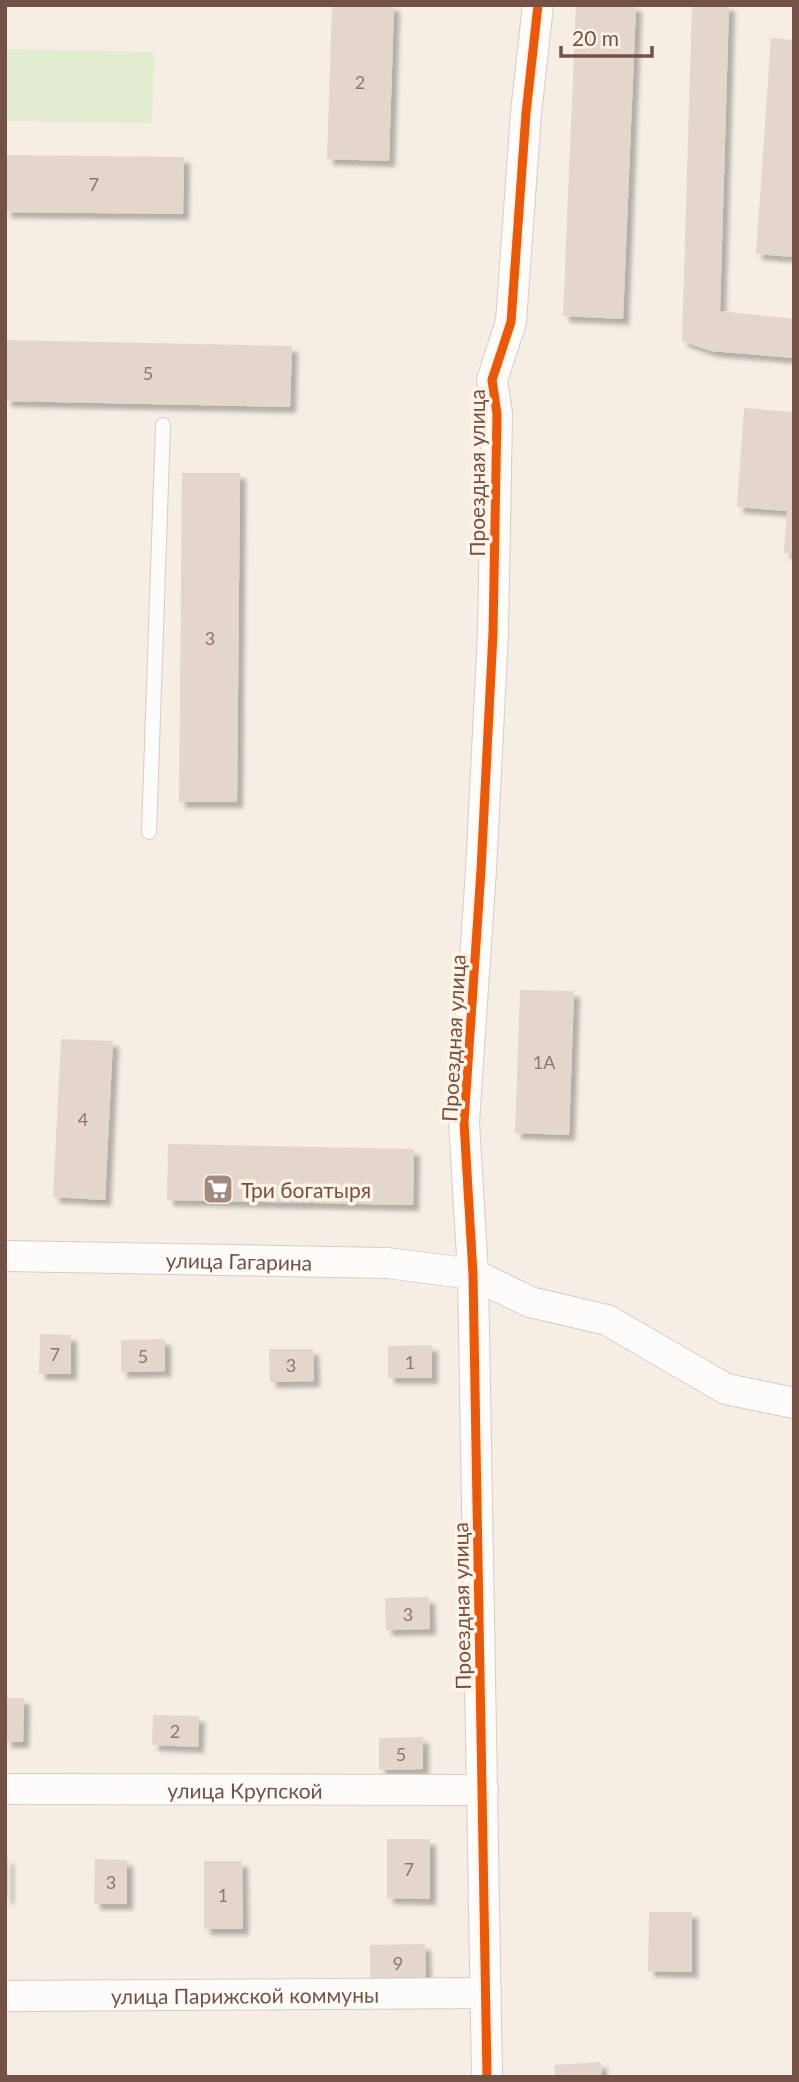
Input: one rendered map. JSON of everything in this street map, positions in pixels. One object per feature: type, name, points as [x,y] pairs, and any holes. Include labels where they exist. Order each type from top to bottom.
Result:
[{"type":"street","name":"Проездная улица","points":[[487,2077],[472,1274],[464,1122],[481,870],[492,633],[497,414],[492,380],[511,322],[526,113],[538,5]]},
{"type":"street","name":"улица Гагарина","points":[[5,1256],[387,1263],[472,1274],[530,1302],[607,1320],[726,1389],[794,1403]]},
{"type":"street","name":"улица Крупской","points":[[5,1788],[483,1790]]},
{"type":"street","name":"улица Парижской коммуны","points":[[5,1996],[486,1993]]},
{"type":"lane","points":[[149,832],[163,425]]},
{"type":"green space","points":[[5,49],[154,52],[152,123],[5,121]]},
{"type":"building","points":[[332,5],[394,5],[389,161],[327,159]]},
{"type":"building","points":[[576,5],[636,5],[623,319],[563,316]]},
{"type":"building","points":[[692,5],[729,5],[720,311],[794,319],[794,358],[711,351],[682,341]]},
{"type":"building","points":[[771,38],[794,40],[794,257],[756,254]]},
{"type":"building","points":[[5,155],[184,157],[183,214],[5,212]]},
{"type":"building","points":[[5,340],[292,346],[290,407],[5,401]]},
{"type":"building","points":[[744,408],[794,412],[794,554],[784,553],[787,511],[737,507]]},
{"type":"building","points":[[182,473],[240,473],[237,802],[179,802]]},
{"type":"building","points":[[520,990],[574,991],[569,1135],[515,1133]]},
{"type":"building","points":[[61,1039],[113,1041],[105,1200],[53,1197]]},
{"type":"building","points":[[168,1144],[414,1149],[413,1205],[167,1200]]},
{"type":"building","points":[[40,1334],[71,1335],[71,1374],[39,1374]]},
{"type":"building","points":[[165,1339],[165,1371],[121,1372],[121,1340]]},
{"type":"building","points":[[432,1345],[432,1378],[388,1378],[388,1346]]},
{"type":"building","points":[[269,1349],[313,1349],[314,1381],[270,1382]]},
{"type":"building","points":[[429,1597],[430,1629],[386,1630],[385,1598]]},
{"type":"building","points":[[5,1698],[24,1698],[23,1742],[5,1742]]},
{"type":"building","points":[[153,1715],[199,1716],[198,1747],[152,1745]]},
{"type":"building","points":[[423,1737],[423,1769],[379,1770],[379,1738]]},
{"type":"building","points":[[387,1839],[430,1839],[430,1899],[387,1898]]},
{"type":"building","points":[[5,1858],[8,1858],[8,1898],[5,1898]]},
{"type":"building","points":[[95,1859],[127,1860],[127,1904],[94,1904]]},
{"type":"building","points":[[204,1861],[242,1861],[243,1929],[204,1929]]},
{"type":"building","points":[[649,1912],[692,1912],[692,1972],[648,1971]]},
{"type":"building","points":[[425,1944],[426,1981],[370,1982],[370,1945]]},
{"type":"building","points":[[601,2062],[602,2077],[555,2077],[554,2065]]},
{"type":"cycle path","points":[[487,2077],[473,1274],[464,1122],[493,633],[497,414],[492,380],[511,322],[526,113],[538,5]]},
{"type":"place","name":"Три богатыря","points":[[218,1189]]}]
